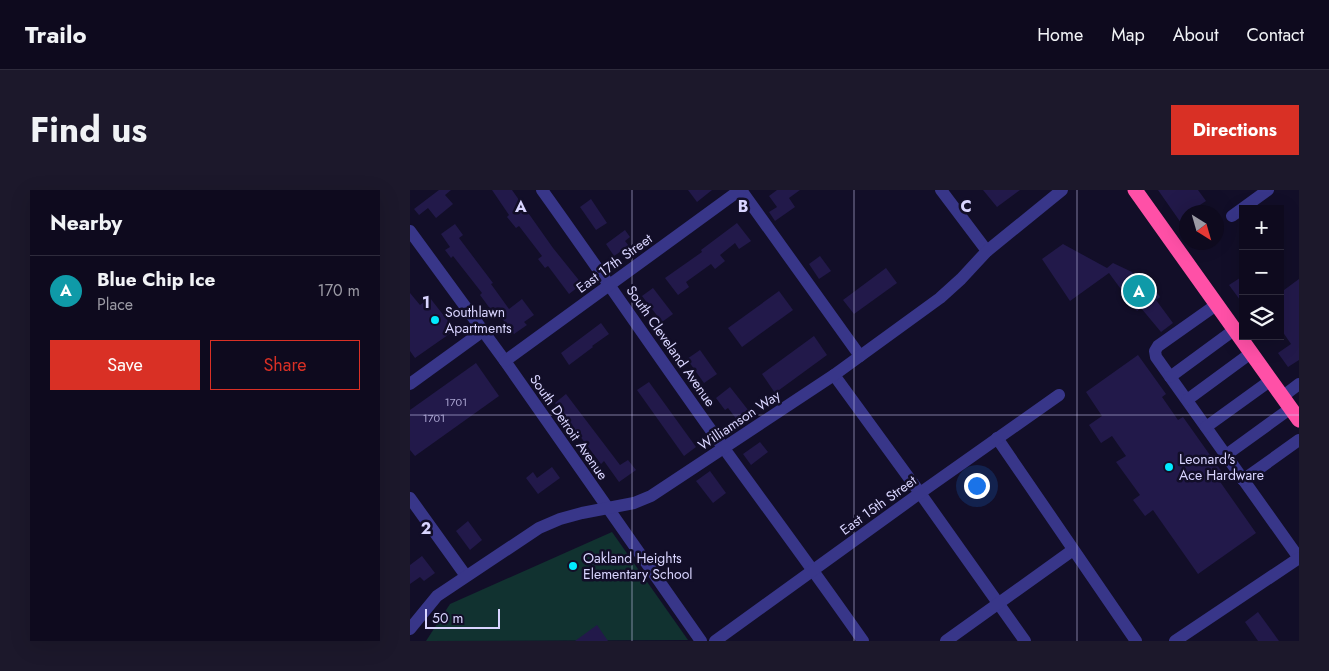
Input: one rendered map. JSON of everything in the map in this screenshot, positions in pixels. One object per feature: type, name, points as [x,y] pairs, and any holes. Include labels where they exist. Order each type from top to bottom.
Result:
[{"type":"highway","points":[[1135,190],[1291,408]]},
{"type":"street","name":"South Cleveland Avenue","points":[[542,190],[724,448],[814,570],[862,641]]},
{"type":"street","name":"East 17th Street","points":[[505,361],[740,190]]},
{"type":"street","points":[[740,190],[860,356]]},
{"type":"street","points":[[940,190],[987,251]]},
{"type":"street","name":"Williamson Way","points":[[410,629],[437,596],[539,528],[560,519],[582,513],[634,504],[651,496],[834,375],[940,298],[987,251],[1062,190]]},
{"type":"street","points":[[1232,216],[1268,190]]},
{"type":"street","name":"South Detroit Avenue","points":[[410,231],[505,361],[701,641]]},
{"type":"street","points":[[1176,641],[1299,558],[1156,357],[1156,349],[1216,305]]},
{"type":"street","points":[[1170,377],[1234,330]]},
{"type":"street","points":[[410,384],[483,331]]},
{"type":"street","points":[[1187,400],[1251,352]]},
{"type":"street","points":[[834,375],[999,603],[1024,641]]},
{"type":"street","points":[[1206,427],[1271,380]]},
{"type":"street","points":[[1226,455],[1291,408],[1299,384]]},
{"type":"street","name":"East 15th Street","points":[[715,641],[1059,395]]},
{"type":"street","points":[[997,438],[1136,641]]},
{"type":"street","points":[[1243,480],[1299,440]]},
{"type":"street","points":[[410,498],[466,576]]},
{"type":"street","points":[[946,641],[1074,550]]},
{"type":"green space","name":"Oakland Heights Elementary School","points":[[612,532],[688,640],[426,641],[450,604]]},
{"type":"building","points":[[439,190],[451,190],[445,195],[453,204],[436,218],[428,208],[419,215],[414,209]]},
{"type":"building","points":[[492,190],[512,190],[553,248],[582,284],[569,294],[548,266],[545,268],[538,259],[542,256],[519,226],[516,228],[507,217],[509,215]]},
{"type":"building","points":[[688,190],[712,190],[697,202]]},
{"type":"building","points":[[777,190],[800,190],[789,198],[795,207],[775,221],[769,212],[777,207],[769,196]]},
{"type":"building","points":[[983,190],[1020,190],[997,207]]},
{"type":"building","points":[[1158,190],[1198,190],[1206,201],[1200,205],[1179,205],[1179,220]]},
{"type":"building","points":[[591,199],[607,223],[596,230],[580,207]]},
{"type":"building","points":[[737,223],[751,241],[739,249],[735,243],[720,255],[725,261],[715,269],[711,264],[686,282],[689,287],[678,295],[665,278],[702,252],[701,250]]},
{"type":"building","points":[[455,224],[463,235],[459,238],[493,283],[491,284],[509,309],[522,299],[534,315],[524,322],[527,325],[514,334],[497,312],[494,314],[480,295],[482,293],[453,256],[451,258],[445,250],[450,247],[441,234]]},
{"type":"building","points":[[625,230],[630,237],[625,241],[629,246],[614,256],[606,244]]},
{"type":"building","points":[[1063,244],[1107,268],[1113,263],[1132,272],[1141,285],[1148,280],[1160,297],[1156,300],[1173,323],[1161,332],[1141,308],[1137,311],[1109,273],[1070,301],[1042,259]]},
{"type":"building","points":[[820,256],[831,271],[819,279],[809,264]]},
{"type":"building","points":[[886,268],[897,283],[854,314],[843,300]]},
{"type":"building","points":[[1239,279],[1239,299],[1229,285]]},
{"type":"building","points":[[1299,279],[1299,360],[1288,367],[1278,353],[1291,344],[1284,334],[1284,290]]},
{"type":"building","points":[[653,288],[673,314],[662,322],[642,296]]},
{"type":"building","points":[[779,291],[793,310],[742,347],[728,328]]},
{"type":"building","points":[[410,293],[420,305],[430,298],[455,330],[415,358],[410,351]]},
{"type":"building","points":[[601,323],[609,334],[569,365],[561,353]]},
{"type":"building","points":[[814,336],[827,355],[775,393],[762,374]]},
{"type":"building","points":[[700,350],[717,374],[704,383],[687,359]]},
{"type":"building","name":"Leonard's Ace Hardware","points":[[1138,355],[1166,394],[1162,397],[1178,420],[1183,417],[1222,472],[1216,476],[1256,533],[1198,574],[1153,510],[1145,516],[1133,500],[1140,495],[1116,462],[1126,456],[1112,436],[1101,443],[1089,425],[1102,416],[1086,392]]},
{"type":"building","points":[[476,363],[499,396],[415,456],[410,450],[410,410]]},
{"type":"building","points":[[649,382],[696,447],[684,456],[637,390]]},
{"type":"building","points":[[730,387],[752,415],[741,425],[728,408],[725,410],[716,398]]},
{"type":"building","points":[[566,394],[620,465],[628,460],[636,470],[619,482],[604,461],[601,464],[555,403]]},
{"type":"building","points":[[760,442],[768,452],[751,465],[743,454]]},
{"type":"building","points":[[552,467],[560,478],[538,494],[526,478],[533,472],[537,478]]},
{"type":"building","points":[[710,471],[726,493],[713,503],[696,481]]},
{"type":"building","points":[[468,521],[482,540],[470,550],[456,531]]},
{"type":"building","points":[[422,556],[435,573],[424,581],[420,577],[410,584],[410,565]]},
{"type":"building","points":[[1258,612],[1279,641],[1258,641],[1245,622]]},
{"type":"building","points":[[597,625],[608,641],[575,641]]},
{"type":"place","name":"Blue Chip Ice","points":[[1139,291]]},
{"type":"place","name":"Southlawn Apartments","points":[[435,320]]},
{"type":"place","name":"Leonard's Ace Hardware","points":[[1169,467]]},
{"type":"place","name":"Oakland Heights Elementary School","points":[[573,566]]}]
